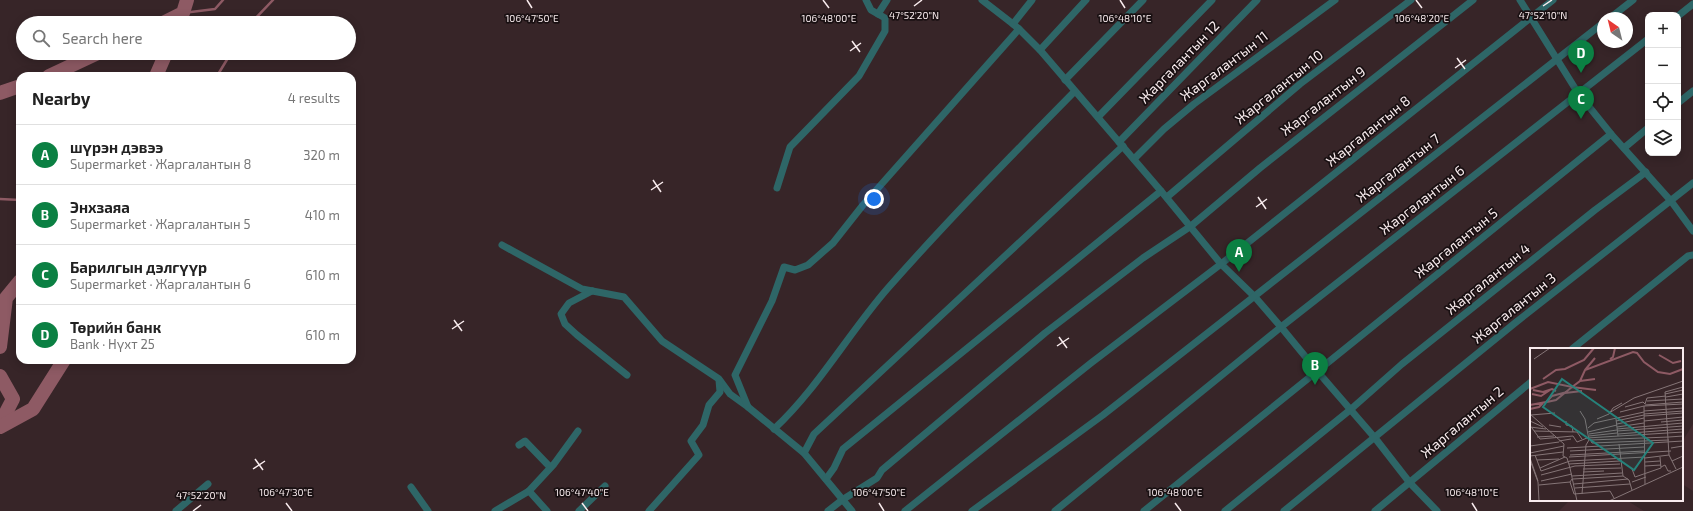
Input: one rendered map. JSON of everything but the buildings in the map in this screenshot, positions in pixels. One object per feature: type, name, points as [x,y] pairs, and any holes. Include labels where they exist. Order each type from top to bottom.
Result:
[{"type":"street","points":[[777,188],[790,147],[859,76],[885,31],[885,18],[871,10],[866,0]]},
{"type":"street","points":[[878,14],[887,0]]},
{"type":"street","points":[[982,0],[1019,29],[1040,50],[1074,92],[1098,117],[1191,226],[1221,264],[1255,297],[1281,327],[1375,438],[1410,483],[1436,511]]},
{"type":"street","points":[[1013,24],[1032,0]]},
{"type":"street","points":[[1040,50],[1086,0]]},
{"type":"street","points":[[1065,80],[1143,0]]},
{"type":"street","points":[[1098,117],[1212,0]]},
{"type":"street","name":"Жаргалантын 12","points":[[804,453],[814,434],[1121,144],[1257,0]]},
{"type":"street","name":"Жаргалантын 11","points":[[1134,159],[1164,129],[1194,104],[1335,0]]},
{"type":"street","name":"Жаргалантын 10","points":[[1167,198],[1300,84],[1411,0]]},
{"type":"street","name":"Жаргалантын 9","points":[[828,511],[842,500],[877,478],[882,470],[1045,332],[1143,258],[1191,226],[1260,168],[1473,0]]},
{"type":"street","points":[[1520,0],[1578,93],[1611,134],[1646,172],[1693,231]]},
{"type":"street","name":"Жаргалантын 8","points":[[905,511],[1091,363],[1221,264],[1553,0]]},
{"type":"street","points":[[1618,12],[1633,0]]},
{"type":"street","points":[[1681,14],[1693,4]]},
{"type":"street","name":"Жаргалантын 7","points":[[972,511],[1103,415],[1493,111],[1557,58],[1597,28]]},
{"type":"street","points":[[748,407],[735,375],[769,308],[784,267],[795,270],[808,265],[832,244],[863,205],[1019,29]]},
{"type":"street","name":"Жаргалантын 6","points":[[1055,511],[1281,327],[1645,41]]},
{"type":"street","points":[[1681,101],[1693,91]]},
{"type":"street","points":[[774,429],[806,396],[887,289],[979,190],[1074,92]]},
{"type":"street","points":[[1624,148],[1645,130]]},
{"type":"street","name":"Жаргалантын 5","points":[[1144,511],[1309,376],[1318,372],[1611,134]]},
{"type":"street","name":"Жаргалантын 4","points":[[1225,511],[1350,410],[1402,364],[1595,210],[1646,172]]},
{"type":"street","name":"Жаргалантын 3","points":[[1284,511],[1515,323],[1693,183]]},
{"type":"street","points":[[826,479],[834,468],[842,449],[1161,191]]},
{"type":"street","points":[[502,245],[582,289],[624,297],[662,341],[719,379],[730,394],[804,453],[852,511]]},
{"type":"street","points":[[1573,348],[1688,256],[1693,255]]},
{"type":"street","points":[[592,291],[569,303],[561,314],[565,324],[577,336],[627,375]]},
{"type":"street","points":[[649,511],[699,455],[691,441],[703,425],[709,405],[720,392],[719,379]]},
{"type":"street","name":"Жаргалантын 2","points":[[1375,511],[1530,383]]},
{"type":"street","points":[[495,511],[529,491],[578,432]]},
{"type":"street","points":[[519,445],[525,441],[550,467]]},
{"type":"street","points":[[176,511],[208,484]]},
{"type":"street","points":[[579,511],[605,486]]},
{"type":"street","points":[[411,487],[428,511]]},
{"type":"street","points":[[529,491],[547,511]]},
{"type":"shaded area","points":[[1693,424],[1693,491],[1683,485],[1683,440]]},
{"type":"shaded area","points":[[1569,501],[1628,501],[1644,511],[1559,511]]},
{"type":"waterway","points":[[177,16],[183,13],[187,0]]},
{"type":"waterway","points":[[183,13],[215,9],[223,0]]},
{"type":"waterway","points":[[258,16],[273,0]]},
{"type":"waterway","points":[[58,72],[83,60]]},
{"type":"waterway","points":[[158,72],[163,60]]},
{"type":"waterway","points":[[219,72],[227,60]]},
{"type":"waterway","points":[[0,93],[16,87]]},
{"type":"waterway","points":[[0,199],[16,200]]},
{"type":"waterway","points":[[0,347],[6,298],[16,286]]},
{"type":"waterway","points":[[0,427],[33,409],[61,364]]},
{"type":"waterway","points":[[0,376],[13,399],[0,424]]},
{"type":"place","name":"Төрийн банк","points":[[1581,73]]},
{"type":"place","name":"Барилгын дэлгүүр","points":[[1581,119]]},
{"type":"place","name":"шүрэн дэвээ","points":[[1239,272]]},
{"type":"place","name":"Энхзаяа","points":[[1315,385]]}]
